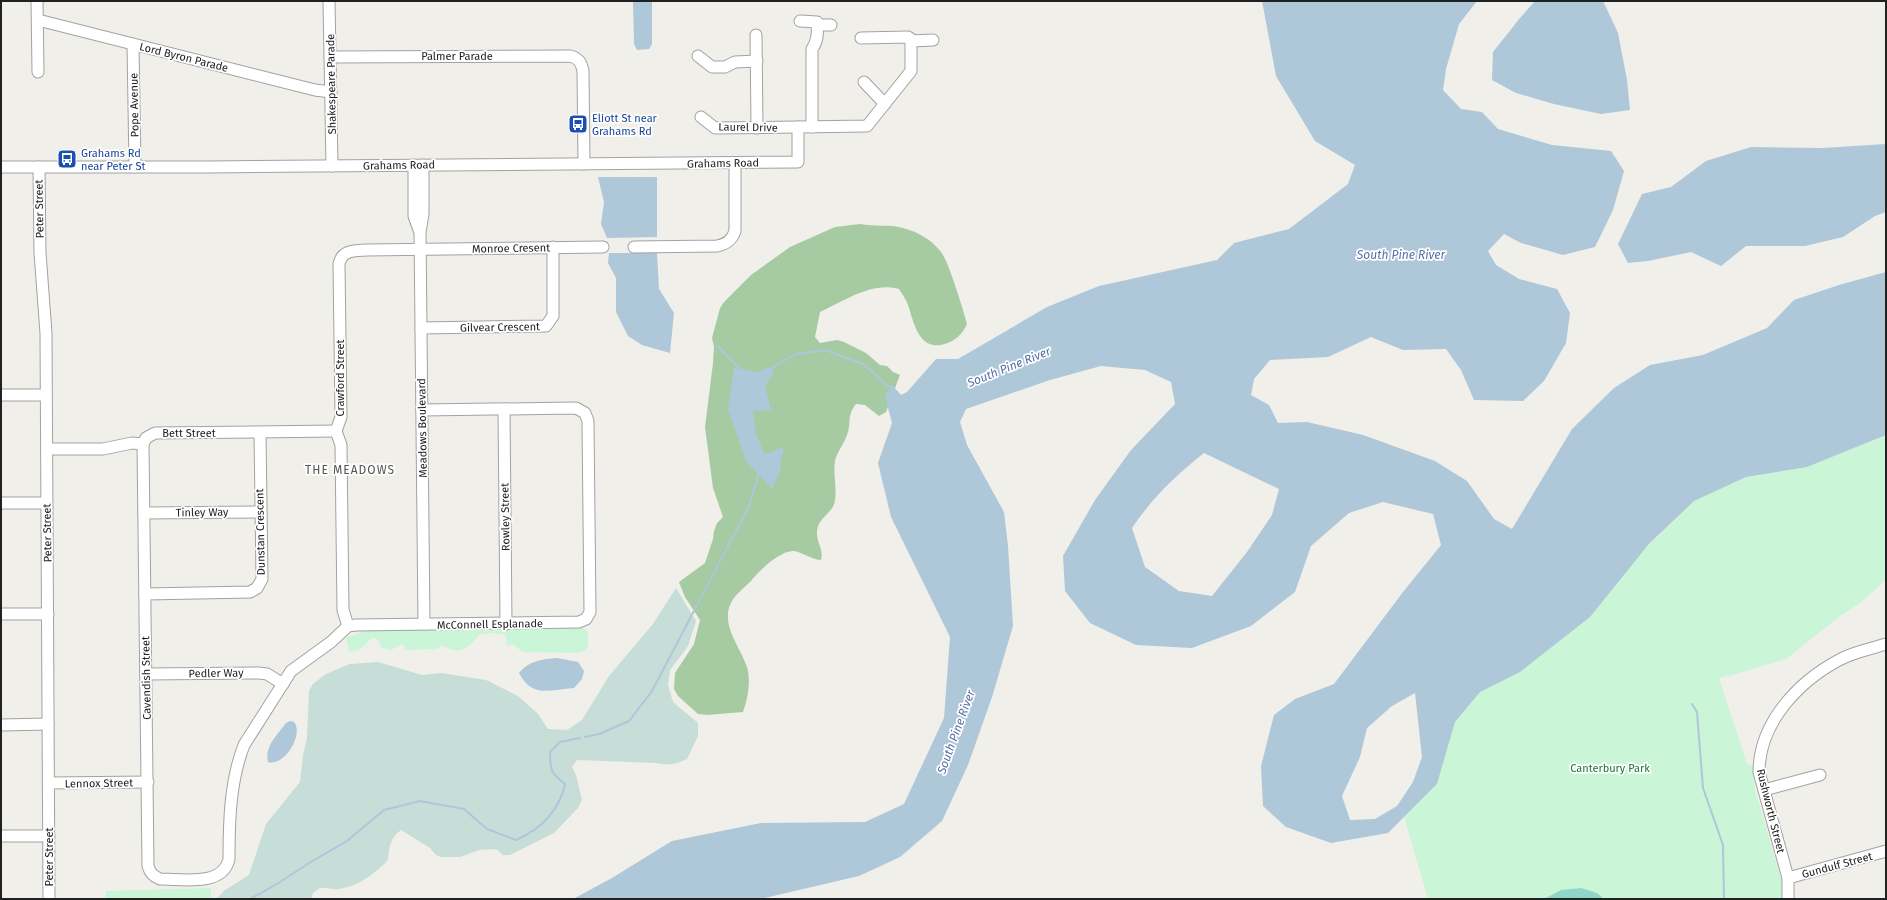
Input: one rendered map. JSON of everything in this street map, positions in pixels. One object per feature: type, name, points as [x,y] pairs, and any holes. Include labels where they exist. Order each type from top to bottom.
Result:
[{"type":"street","points":[[37,1],[38,72]]},
{"type":"street","name":"Shakespeare Parade","points":[[329,1],[332,166]]},
{"type":"street","name":"Lord Byron Parade","points":[[38,20],[315,90],[331,92]]},
{"type":"street","points":[[800,21],[813,20],[817,22],[818,25],[817,42],[812,49],[812,127]]},
{"type":"street","points":[[818,25],[831,25]]},
{"type":"street","points":[[756,35],[757,128]]},
{"type":"street","points":[[861,38],[908,37],[911,41],[933,40]]},
{"type":"street","name":"Laurel Drive","points":[[701,117],[715,128],[867,126],[911,71],[911,41]]},
{"type":"street","name":"Pope Avenue","points":[[133,44],[135,167]]},
{"type":"street","name":"Palmer Parade","points":[[330,57],[571,56],[581,62],[583,71],[584,164]]},
{"type":"street","points":[[698,56],[712,67],[725,67],[735,62],[757,61]]},
{"type":"street","points":[[864,82],[885,104]]},
{"type":"street","name":"Grahams Road","points":[[1,167],[798,162],[798,127]]},
{"type":"street","points":[[634,247],[724,245],[730,240],[735,231],[735,163]]},
{"type":"street","name":"Meadows Boulevard","points":[[418,165],[423,214],[420,232],[420,249],[424,624]]},
{"type":"street","name":"Peter Street","points":[[39,167],[40,253],[46,333],[45,395],[48,614],[49,899]]},
{"type":"street","name":"Monroe Cresent","points":[[420,249],[603,247]]},
{"type":"street","name":"Gilvear Crescent","points":[[421,328],[546,326],[549,324],[553,316],[553,248]]},
{"type":"street","name":"Crawford Street","points":[[348,626],[344,610],[342,445],[336,431],[341,417],[340,258],[345,253],[350,251],[420,249]]},
{"type":"street","points":[[1,395],[45,395]]},
{"type":"street","name":"McConnell Esplanade","points":[[348,626],[579,622],[586,619],[590,612],[587,416],[581,409],[576,408],[422,410]]},
{"type":"street","name":"Rowley Street","points":[[504,410],[506,624]]},
{"type":"street","name":"Bett Street","points":[[144,444],[146,438],[155,433],[336,431]]},
{"type":"street","name":"Dunstan Crescent","points":[[145,594],[250,592],[257,588],[262,579],[260,433]]},
{"type":"street","points":[[46,449],[103,449],[132,443],[144,444]]},
{"type":"street","name":"Cavendish Street","points":[[144,444],[148,866],[150,871],[160,880],[207,879],[222,871],[228,865],[229,814],[240,756],[244,745],[283,684]]},
{"type":"street","points":[[1,503],[46,503]]},
{"type":"street","name":"Tinley Way","points":[[144,513],[260,512]]},
{"type":"street","points":[[1,614],[48,614]]},
{"type":"street","points":[[283,684],[296,667],[331,642],[348,626]]},
{"type":"street","name":"Rushworth Street","points":[[1788,899],[1788,878],[1760,772],[1759,762],[1767,735],[1774,719],[1784,704],[1801,687],[1840,660],[1886,644]]},
{"type":"street","name":"Pedler Way","points":[[146,674],[259,673],[267,674],[283,684]]},
{"type":"street","points":[[1,725],[48,724]]},
{"type":"street","points":[[1764,790],[1820,775]]},
{"type":"street","name":"Lennox Street","points":[[49,783],[148,782]]},
{"type":"street","points":[[1,836],[49,836]]},
{"type":"street","name":"Gundulf Street","points":[[1788,878],[1886,851]]},
{"type":"green space","points":[[860,224],[903,228],[919,234],[933,243],[941,252],[948,265],[967,324],[961,334],[952,341],[945,344],[929,344],[923,340],[915,327],[907,303],[899,289],[889,287],[858,293],[820,312],[815,337],[820,343],[837,340],[844,342],[866,353],[880,365],[887,366],[893,372],[900,375],[886,412],[879,416],[865,405],[856,404],[851,412],[847,435],[835,461],[834,504],[818,526],[817,535],[822,552],[821,560],[792,551],[779,556],[760,571],[732,601],[729,609],[729,626],[744,659],[749,678],[748,695],[743,712],[707,715],[698,714],[678,696],[674,689],[675,673],[694,644],[700,620],[685,597],[679,582],[705,563],[717,523],[723,517],[713,488],[705,427],[713,363],[714,347],[712,338],[720,308],[751,275],[790,247],[835,227]]},
{"type":"green space","name":"Canterbury Park","points":[[1886,435],[1886,580],[1860,603],[1840,616],[1786,659],[1719,678],[1747,764],[1753,766],[1755,790],[1782,882],[1782,899],[1428,899],[1404,817],[1437,784],[1455,722],[1480,691],[1520,672],[1694,501],[1746,477],[1807,467]]},
{"type":"green space","points":[[583,627],[588,632],[588,647],[584,651],[577,653],[523,652],[512,644],[507,646],[506,635],[494,633],[480,634],[467,647],[459,650],[448,649],[442,645],[437,649],[406,650],[402,644],[391,650],[382,648],[377,639],[372,638],[359,650],[349,652],[346,638],[366,630]]},
{"type":"green space","points":[[211,888],[211,899],[105,899],[106,891]]},
{"type":"shaded area","points":[[676,588],[696,621],[688,646],[670,670],[668,685],[673,702],[698,723],[698,736],[687,759],[669,764],[577,760],[572,767],[576,775],[582,800],[578,808],[554,833],[510,855],[503,855],[496,849],[479,850],[460,857],[442,857],[436,855],[430,848],[401,830],[392,840],[388,860],[372,875],[353,885],[339,889],[320,888],[313,893],[311,899],[216,899],[225,890],[249,875],[266,824],[300,782],[303,755],[307,738],[309,691],[313,684],[326,674],[350,664],[378,662],[422,675],[441,673],[486,680],[518,696],[538,714],[548,729],[567,730],[582,720],[609,676],[653,624]]},
{"type":"shaded area","points":[[1581,888],[1597,893],[1604,899],[1544,899],[1561,890]]},
{"type":"water","points":[[633,1],[652,1],[652,44],[649,49],[637,50],[634,44]]},
{"type":"water","name":"South Pine River","points":[[1262,1],[1477,1],[1459,24],[1446,69],[1443,90],[1461,109],[1482,112],[1498,129],[1552,145],[1611,151],[1624,171],[1613,210],[1595,247],[1563,255],[1521,243],[1504,234],[1488,251],[1496,265],[1519,279],[1557,289],[1570,313],[1566,343],[1544,381],[1523,401],[1474,400],[1461,370],[1446,349],[1403,350],[1371,337],[1328,357],[1270,360],[1254,379],[1251,395],[1269,405],[1278,423],[1307,422],[1363,435],[1435,461],[1467,481],[1494,519],[1512,529],[1572,429],[1614,388],[1650,365],[1703,355],[1767,328],[1794,300],[1839,285],[1886,272],[1886,435],[1807,467],[1746,477],[1694,501],[1648,545],[1590,617],[1520,672],[1480,692],[1455,722],[1437,784],[1388,833],[1331,843],[1286,827],[1263,806],[1261,766],[1274,715],[1295,699],[1334,684],[1403,592],[1441,545],[1433,514],[1383,502],[1349,513],[1311,546],[1295,592],[1251,626],[1192,648],[1136,645],[1090,623],[1065,591],[1063,556],[1095,500],[1131,450],[1175,404],[1171,382],[1145,370],[1101,366],[1050,380],[966,409],[960,422],[967,445],[1004,512],[1008,546],[1013,626],[992,697],[968,765],[942,821],[900,857],[859,876],[769,897],[759,899],[573,899],[612,878],[672,841],[761,823],[865,822],[904,804],[944,718],[950,637],[891,517],[878,463],[892,423],[885,396],[892,385],[901,395],[907,392],[936,359],[958,359],[1047,307],[1099,286],[1217,260],[1234,243],[1289,229],[1348,184],[1355,165],[1315,141],[1276,76]],"holes":[[[1204,453],[1279,489],[1272,515],[1247,552],[1212,596],[1179,591],[1145,567],[1132,528],[1165,488]],[[1415,693],[1422,757],[1413,782],[1397,806],[1375,819],[1350,820],[1342,796],[1360,757],[1367,728],[1392,706]]]},
{"type":"water","points":[[1535,1],[1603,1],[1618,33],[1627,80],[1630,110],[1601,114],[1554,104],[1516,93],[1492,80],[1493,52]]},
{"type":"water","points":[[1886,144],[1886,212],[1875,216],[1843,237],[1805,246],[1746,246],[1721,266],[1691,252],[1648,261],[1628,263],[1618,244],[1642,194],[1671,187],[1706,161],[1751,147],[1822,148]]},
{"type":"water","points":[[598,177],[657,177],[657,237],[607,238],[601,224],[604,202]]},
{"type":"water","points":[[609,253],[657,253],[659,289],[674,313],[670,353],[642,345],[628,336],[616,312],[616,278],[608,263]]},
{"type":"water","points":[[767,367],[775,370],[765,386],[771,410],[753,411],[756,435],[765,454],[784,447],[780,463],[781,469],[772,489],[746,461],[728,409],[734,368],[759,372]]},
{"type":"water","points":[[557,658],[578,662],[584,671],[582,679],[574,688],[542,691],[530,686],[524,681],[519,673],[531,663]]},
{"type":"water","points":[[290,721],[294,722],[296,727],[297,734],[295,741],[281,760],[268,762],[268,751],[272,741],[286,723]]},
{"type":"waterway","points":[[717,345],[741,370]]},
{"type":"waterway","points":[[770,369],[796,354],[825,350],[863,364],[892,389]]},
{"type":"waterway","points":[[585,737],[599,734],[629,721],[652,691],[749,506],[759,472]]},
{"type":"waterway","points":[[1692,704],[1697,712],[1703,788],[1723,845],[1724,899]]},
{"type":"waterway","points":[[250,899],[347,841],[384,810],[420,801],[464,809],[487,829],[516,840],[525,836],[548,818],[558,803],[565,784],[552,771],[550,752],[560,742],[580,738]]},
{"type":"place","name":"Eliott St near Grahams Rd","points":[[578,124]]},
{"type":"place","name":"Grahams Rd near Peter St","points":[[67,159]]},
{"type":"district","name":"THE MEADOWS","points":[[350,470]]}]
